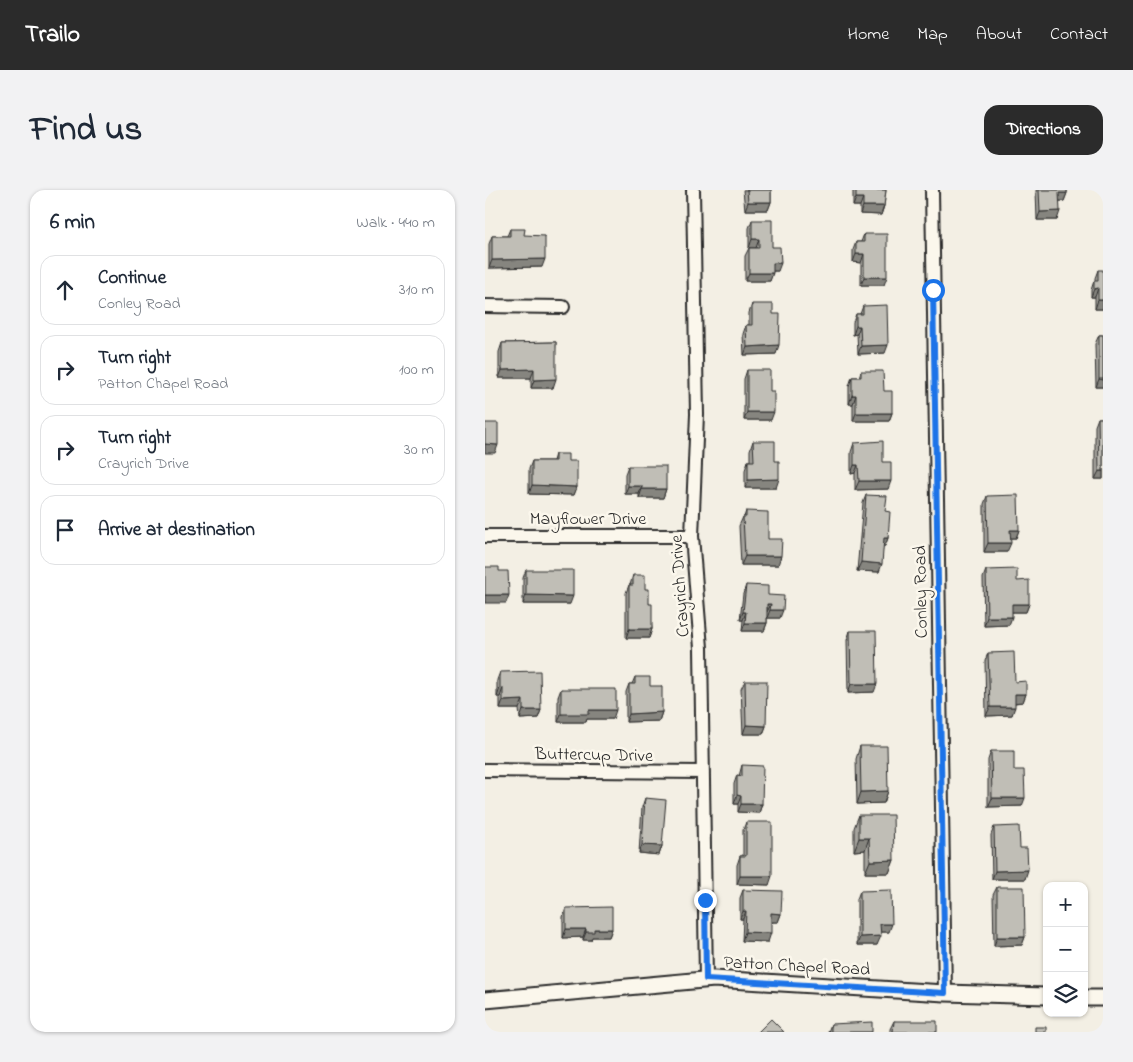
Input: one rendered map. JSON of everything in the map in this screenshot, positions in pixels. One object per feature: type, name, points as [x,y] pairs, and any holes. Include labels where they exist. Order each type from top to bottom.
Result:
[{"type":"street","name":"Crayrich Drive","points":[[693,190],[697,414],[692,536],[701,648],[706,979]]},
{"type":"street","name":"Conley Road","points":[[932,190],[945,993]]},
{"type":"street","points":[[485,306],[563,307]]},
{"type":"street","name":"Mayflower Drive","points":[[485,536],[692,536]]},
{"type":"street","name":"Buttercup Drive","points":[[485,770],[703,772]]},
{"type":"street","name":"Patton Chapel Road","points":[[485,1000],[706,979],[945,993],[1043,996]]},
{"type":"street","points":[[1088,998],[1103,998]]},
{"type":"building","points":[[747,190],[771,190],[771,202],[748,202]]},
{"type":"building","points":[[856,190],[886,190],[884,206],[863,206],[863,198],[856,198]]},
{"type":"building","points":[[1039,190],[1067,190],[1067,193],[1059,193],[1060,211],[1040,212]]},
{"type":"building","points":[[752,220],[772,220],[772,247],[780,247],[781,263],[773,263],[773,273],[749,273],[749,248],[759,248],[759,239],[752,239]]},
{"type":"building","points":[[510,229],[525,229],[524,235],[545,236],[545,259],[492,260],[492,236],[510,236]]},
{"type":"building","points":[[864,234],[887,234],[887,277],[864,277],[864,254],[856,254],[856,242],[864,242]]},
{"type":"building","points":[[1098,270],[1103,270],[1103,300],[1098,300],[1098,288],[1094,289],[1094,281],[1098,281]]},
{"type":"building","points":[[752,304],[773,304],[773,314],[780,314],[779,345],[747,347],[746,325],[752,325]]},
{"type":"building","points":[[887,305],[888,345],[861,346],[860,326],[856,326],[856,314],[863,314],[863,306]]},
{"type":"building","points":[[1099,335],[1103,335],[1103,379],[1099,379]]},
{"type":"building","points":[[556,342],[556,379],[534,380],[534,369],[502,370],[502,343]]},
{"type":"building","points":[[747,370],[770,370],[770,391],[774,391],[774,412],[747,412]]},
{"type":"building","points":[[861,371],[883,371],[884,391],[892,391],[892,413],[856,413],[856,395],[852,395],[852,377],[861,377]]},
{"type":"building","points":[[1098,418],[1103,418],[1103,471],[1099,471]]},
{"type":"building","points":[[485,423],[498,423],[498,445],[485,444]]},
{"type":"building","points":[[753,441],[775,441],[775,461],[779,461],[779,479],[748,480],[748,461],[754,461]]},
{"type":"building","points":[[883,441],[883,462],[891,462],[891,481],[859,481],[858,465],[854,465],[854,443]]},
{"type":"building","points":[[555,454],[568,454],[568,461],[577,461],[577,487],[532,485],[532,461],[555,461]]},
{"type":"building","points":[[628,466],[666,466],[666,489],[642,489],[642,486],[628,486]]},
{"type":"building","points":[[866,495],[887,496],[885,511],[890,512],[888,538],[884,538],[882,564],[861,562]]},
{"type":"building","points":[[1018,495],[1019,530],[1010,530],[1011,543],[988,543],[987,496]]},
{"type":"building","points":[[746,511],[768,512],[768,539],[782,539],[781,556],[745,556],[743,517],[746,517]]},
{"type":"building","points":[[485,567],[499,567],[499,571],[508,571],[509,595],[485,595]]},
{"type":"building","points":[[1017,569],[1017,581],[1029,580],[1029,604],[1012,604],[1012,617],[987,617],[986,570]]},
{"type":"building","points":[[526,570],[573,570],[573,596],[526,595]]},
{"type":"building","points":[[633,575],[645,575],[645,589],[649,589],[649,604],[652,604],[652,629],[629,629],[629,585],[633,585]]},
{"type":"building","points":[[746,585],[768,586],[768,595],[784,596],[783,610],[770,610],[771,604],[767,604],[767,623],[745,623],[746,612],[743,612]]},
{"type":"building","points":[[850,631],[876,631],[877,684],[851,684]]},
{"type":"building","points":[[1014,652],[1015,682],[1026,681],[1026,694],[1015,694],[1015,707],[990,707],[988,653]]},
{"type":"building","points":[[540,671],[541,710],[523,710],[523,700],[503,701],[503,688],[500,688],[500,672]]},
{"type":"building","points":[[635,677],[650,677],[650,686],[662,686],[662,712],[629,714],[629,684],[635,684]]},
{"type":"building","points":[[745,681],[767,681],[766,726],[746,725]]},
{"type":"building","points":[[561,689],[616,689],[616,710],[589,710],[589,714],[561,714]]},
{"type":"building","points":[[860,746],[887,746],[888,791],[861,792]]},
{"type":"building","points":[[991,751],[1014,751],[1014,770],[1024,770],[1025,798],[992,798]]},
{"type":"building","points":[[742,765],[763,766],[762,804],[741,804],[741,796],[737,795],[737,775],[742,776]]},
{"type":"building","points":[[645,798],[666,800],[662,846],[642,845]]},
{"type":"building","points":[[859,815],[893,815],[894,860],[870,861],[869,838],[859,838]]},
{"type":"building","points":[[746,822],[772,822],[772,876],[740,876],[740,856],[746,856]]},
{"type":"building","points":[[1019,826],[1020,848],[1027,848],[1028,870],[995,871],[994,827]]},
{"type":"building","points":[[997,887],[1024,887],[1025,937],[997,937]]},
{"type":"building","points":[[743,890],[782,891],[781,914],[771,913],[771,933],[745,932],[746,911],[743,911]]},
{"type":"building","points":[[891,890],[892,924],[880,924],[881,936],[860,937],[860,891]]},
{"type":"building","points":[[612,907],[612,929],[594,929],[594,932],[586,932],[586,929],[566,929],[566,908]]},
{"type":"building","points":[[771,1019],[784,1032],[758,1032]]},
{"type":"building","points":[[894,1021],[937,1021],[937,1032],[893,1032]]},
{"type":"building","points":[[872,1022],[872,1032],[831,1032],[831,1024]]},
{"type":"building","points":[[1035,1027],[1046,1027],[1046,1032],[1035,1032]]},
{"type":"route","points":[[705,900],[706,979],[945,993],[933,290]]}]
